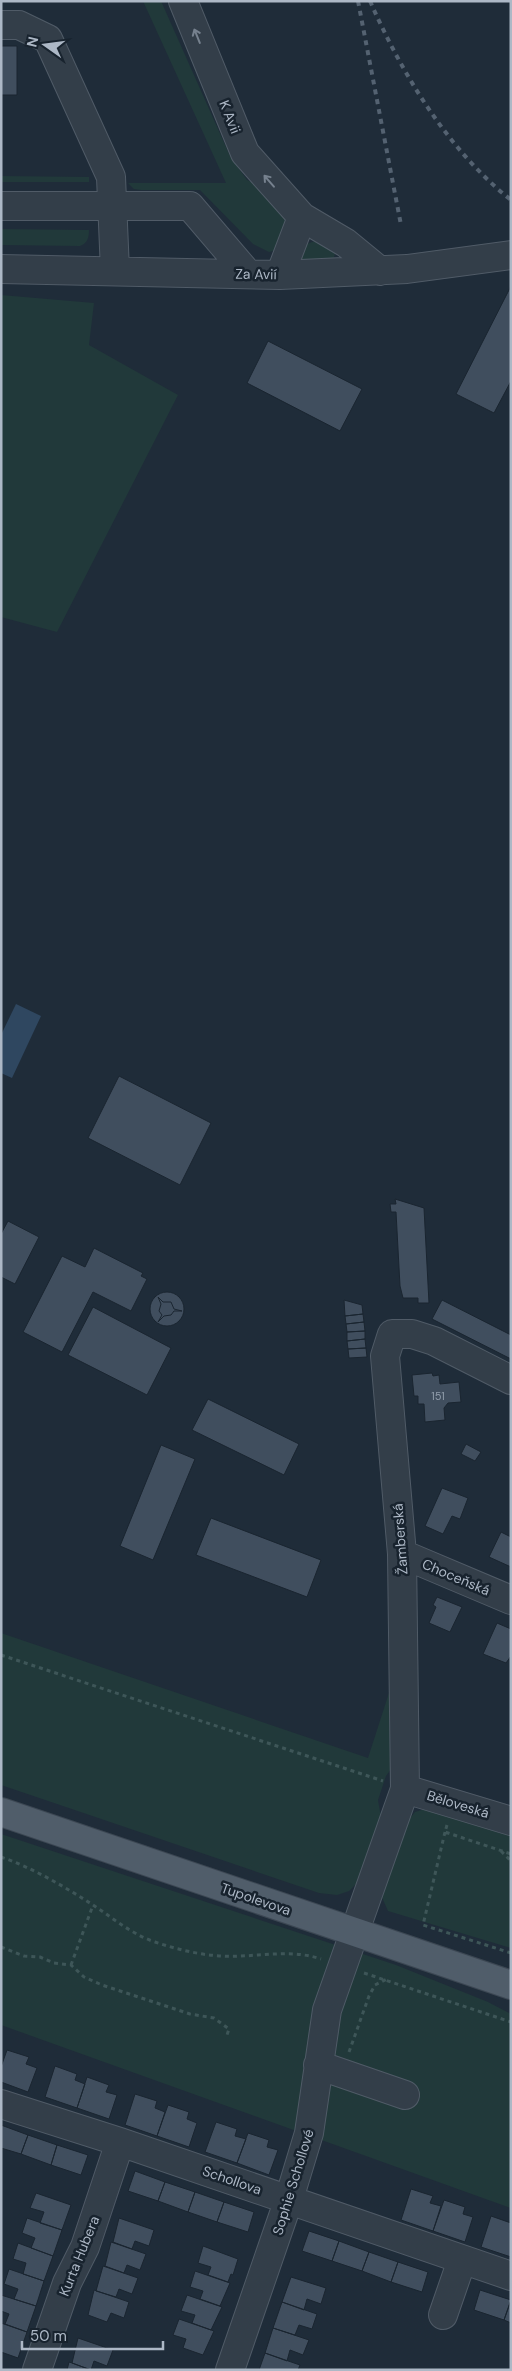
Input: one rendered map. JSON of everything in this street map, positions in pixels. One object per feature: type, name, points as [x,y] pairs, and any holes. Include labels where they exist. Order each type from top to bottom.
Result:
[{"type":"main road","name":"Tupolevova","points":[[1,1812],[511,1985]]},
{"type":"street","name":"K Avii","points":[[183,1],[245,153],[302,217],[346,243],[380,270]]},
{"type":"street","points":[[1,25],[19,25],[48,39],[111,177],[115,271]]},
{"type":"street","points":[[1,206],[190,206],[248,274]]},
{"type":"street","points":[[280,275],[302,217]]},
{"type":"street","name":"Za Avií","points":[[1,269],[280,275],[380,270],[511,255]]},
{"type":"street","name":"Žamberská","points":[[354,1932],[404,1789],[402,1554],[385,1356],[392,1334],[412,1334],[434,1341],[511,1380]]},
{"type":"street","name":"Choceňská","points":[[402,1554],[511,1600]]},
{"type":"street","name":"Běloveská","points":[[404,1789],[511,1821]]},
{"type":"street","name":"Sophie Schollové","points":[[230,2370],[289,2199],[309,2133],[327,2010],[354,1932]]},
{"type":"street","points":[[318,2065],[405,2095]]},
{"type":"street","name":"Schollova","points":[[1,2104],[120,2142],[511,2276]]},
{"type":"street","name":"Kurta Hubera","points":[[36,2370],[67,2283],[85,2247],[120,2142]]},
{"type":"street","points":[[443,2315],[462,2260]]},
{"type":"path","points":[[1,1655],[404,1789]]},
{"type":"path","points":[[454,1803],[445,1832],[423,1924],[511,1953]]},
{"type":"path","points":[[445,1832],[511,1854]]},
{"type":"path","points":[[501,1851],[511,1861]]},
{"type":"path","points":[[1,1857],[52,1881],[93,1905],[120,1925],[153,1941],[197,1954],[223,1956],[308,1955],[326,1960]]},
{"type":"path","points":[[71,1965],[93,1905]]},
{"type":"path","points":[[1,1947],[24,1956],[40,1957],[54,1963],[71,1965],[84,1977],[124,1994],[141,1997],[190,2014],[214,2018],[229,2029],[227,2035]]},
{"type":"path","points":[[362,1972],[511,2022]]},
{"type":"green space","points":[[143,1],[161,1],[230,156],[247,180],[255,183],[286,217],[289,232],[280,249],[269,252],[253,244],[200,190],[141,190],[134,189],[128,183],[226,183]]},
{"type":"green space","points":[[1,176],[89,177],[89,182],[1,182]]},
{"type":"green space","points":[[1,229],[89,230],[89,233],[86,241],[80,246],[1,245]]},
{"type":"green space","points":[[318,240],[333,246],[335,254],[333,260],[299,262],[301,246]]},
{"type":"green space","points":[[1,295],[94,303],[89,345],[178,395],[57,632],[1,617]]},
{"type":"green space","points":[[1,1633],[368,1758],[396,1671],[396,1762],[386,1776],[378,1800],[382,1823],[362,1878],[349,1891],[337,1895],[319,1893],[1,1785]]},
{"type":"green space","points":[[428,1808],[511,1831],[511,1948],[388,1911],[380,1893],[407,1822],[415,1812]]},
{"type":"green space","points":[[1,1834],[396,1965],[488,2002],[511,2014],[511,2208],[1,2025]]},
{"type":"water","points":[[16,1004],[41,1016],[12,1078],[1,1073],[1,1035]]},
{"type":"building","points":[[1,46],[17,46],[17,95],[1,95]]},
{"type":"building","points":[[511,286],[511,381],[494,413],[456,394]]},
{"type":"building","points":[[268,341],[362,389],[340,431],[247,383]]},
{"type":"building","points":[[119,1076],[211,1123],[180,1185],[88,1138]]},
{"type":"building","points":[[395,1199],[424,1208],[429,1303],[418,1303],[418,1298],[403,1298],[400,1286],[396,1212],[391,1212],[390,1204],[396,1204]]},
{"type":"building","points":[[8,1221],[39,1237],[15,1284],[1,1277],[1,1234]]},
{"type":"building","points":[[94,1248],[143,1273],[141,1276],[147,1279],[131,1311],[93,1292],[62,1352],[23,1332],[62,1256],[85,1267]]},
{"type":"building","points":[[167,1292],[179,1297],[184,1309],[179,1321],[167,1326],[155,1321],[150,1309],[155,1297]]},
{"type":"building","points":[[158,1297],[163,1302],[171,1302],[174,1309],[182,1311],[174,1311],[171,1315],[164,1316],[158,1322],[162,1315],[159,1311],[161,1304]]},
{"type":"building","points":[[344,1300],[362,1305],[363,1314],[345,1316]]},
{"type":"building","points":[[442,1300],[511,1335],[511,1359],[432,1319]]},
{"type":"building","points":[[93,1307],[171,1348],[147,1395],[68,1355]]},
{"type":"building","points":[[363,1314],[364,1322],[346,1324],[345,1316]]},
{"type":"building","points":[[364,1322],[365,1331],[347,1332],[346,1324]]},
{"type":"building","points":[[365,1331],[365,1339],[347,1341],[347,1332]]},
{"type":"building","points":[[365,1339],[366,1348],[348,1349],[347,1341]]},
{"type":"building","points":[[366,1348],[367,1357],[349,1358],[348,1349]]},
{"type":"building","points":[[432,1373],[433,1376],[439,1375],[440,1384],[459,1382],[461,1402],[448,1403],[444,1408],[445,1420],[425,1422],[424,1404],[418,1404],[418,1396],[414,1396],[412,1375]]},
{"type":"building","points":[[208,1399],[299,1444],[284,1475],[192,1430]]},
{"type":"building","points":[[466,1444],[481,1452],[475,1461],[461,1454]]},
{"type":"building","points":[[161,1445],[195,1459],[153,1560],[120,1546]]},
{"type":"building","points":[[442,1488],[468,1498],[460,1519],[452,1516],[443,1534],[425,1526]]},
{"type":"building","points":[[211,1518],[321,1560],[307,1597],[196,1555]]},
{"type":"building","points":[[501,1532],[511,1537],[511,1567],[489,1557]]},
{"type":"building","points":[[437,1597],[462,1607],[450,1632],[429,1623],[436,1607],[433,1605]]},
{"type":"building","points":[[497,1623],[511,1629],[511,1656],[506,1663],[483,1654]]},
{"type":"building","points":[[7,2050],[29,2057],[26,2064],[37,2068],[28,2092],[1,2082],[1,2067]]},
{"type":"building","points":[[55,2066],[77,2074],[75,2080],[85,2084],[77,2108],[45,2097]]},
{"type":"building","points":[[87,2077],[109,2085],[106,2092],[117,2095],[109,2119],[77,2108]]},
{"type":"building","points":[[135,2094],[157,2101],[155,2108],[165,2112],[157,2136],[125,2125]]},
{"type":"building","points":[[168,2105],[189,2112],[187,2119],[197,2123],[189,2147],[157,2136]]},
{"type":"building","points":[[216,2122],[237,2129],[235,2136],[246,2139],[237,2163],[205,2152]]},
{"type":"building","points":[[1,2125],[28,2135],[21,2154],[1,2148]]},
{"type":"building","points":[[248,2133],[269,2140],[267,2147],[278,2150],[269,2175],[237,2163]]},
{"type":"building","points":[[28,2135],[57,2145],[51,2165],[21,2154]]},
{"type":"building","points":[[57,2145],[88,2155],[81,2175],[51,2165]]},
{"type":"building","points":[[135,2171],[165,2182],[158,2201],[128,2191]]},
{"type":"building","points":[[165,2182],[195,2192],[188,2212],[158,2201]]},
{"type":"building","points":[[411,2189],[433,2196],[430,2203],[441,2206],[433,2231],[401,2220]]},
{"type":"building","points":[[195,2192],[224,2202],[217,2222],[188,2212]]},
{"type":"building","points":[[36,2193],[71,2205],[62,2230],[40,2223],[44,2212],[30,2208]]},
{"type":"building","points":[[444,2200],[465,2207],[463,2214],[473,2217],[465,2242],[433,2231]]},
{"type":"building","points":[[224,2202],[254,2212],[248,2232],[217,2222]]},
{"type":"building","points":[[491,2216],[511,2223],[511,2257],[481,2247]]},
{"type":"building","points":[[27,2218],[62,2230],[53,2256],[31,2248],[35,2238],[22,2233]]},
{"type":"building","points":[[119,2218],[154,2230],[149,2246],[135,2241],[132,2249],[113,2242]]},
{"type":"building","points":[[309,2231],[339,2241],[332,2261],[302,2251]]},
{"type":"building","points":[[339,2241],[369,2252],[362,2271],[332,2261]]},
{"type":"building","points":[[111,2242],[146,2254],[140,2270],[127,2265],[124,2273],[105,2266]]},
{"type":"building","points":[[18,2243],[53,2256],[44,2281],[23,2274],[26,2263],[13,2259]]},
{"type":"building","points":[[203,2246],[238,2259],[233,2275],[231,2274],[228,2282],[208,2275],[211,2267],[198,2263]]},
{"type":"building","points":[[369,2252],[398,2262],[391,2282],[362,2271]]},
{"type":"building","points":[[398,2262],[428,2272],[422,2292],[391,2282]]},
{"type":"building","points":[[103,2266],[138,2278],[132,2294],[119,2289],[116,2297],[96,2291]]},
{"type":"building","points":[[9,2269],[44,2281],[36,2306],[14,2299],[18,2289],[4,2284]]},
{"type":"building","points":[[195,2271],[230,2283],[220,2306],[200,2299],[203,2291],[190,2287]]},
{"type":"building","points":[[291,2277],[326,2288],[321,2304],[307,2299],[304,2310],[282,2302]]},
{"type":"building","points":[[94,2290],[129,2302],[124,2318],[111,2313],[107,2322],[88,2315]]},
{"type":"building","points":[[480,2290],[511,2300],[504,2320],[474,2310]]},
{"type":"building","points":[[1,2295],[36,2306],[27,2332],[5,2324],[9,2314],[1,2311]]},
{"type":"building","points":[[187,2295],[222,2307],[211,2330],[192,2323],[195,2315],[181,2311]]},
{"type":"building","points":[[511,2300],[511,2323],[504,2320]]},
{"type":"building","points":[[282,2302],[317,2314],[312,2329],[299,2325],[295,2335],[273,2328]]},
{"type":"building","points":[[179,2319],[214,2331],[203,2355],[183,2348],[186,2339],[173,2335]]},
{"type":"building","points":[[1,2323],[27,2332],[18,2358],[1,2352]]},
{"type":"building","points":[[273,2328],[309,2340],[303,2355],[290,2350],[287,2361],[265,2353]]},
{"type":"building","points":[[78,2338],[113,2350],[107,2366],[94,2361],[91,2370],[72,2363]]},
{"type":"building","points":[[265,2353],[300,2365],[298,2370],[259,2370]]},
{"type":"building","points":[[69,2362],[72,2363],[91,2370],[67,2370]]},
{"type":"railway","points":[[358,1],[401,225]]},
{"type":"railway","points":[[370,1],[397,56],[429,109],[467,158],[511,200]]}]
